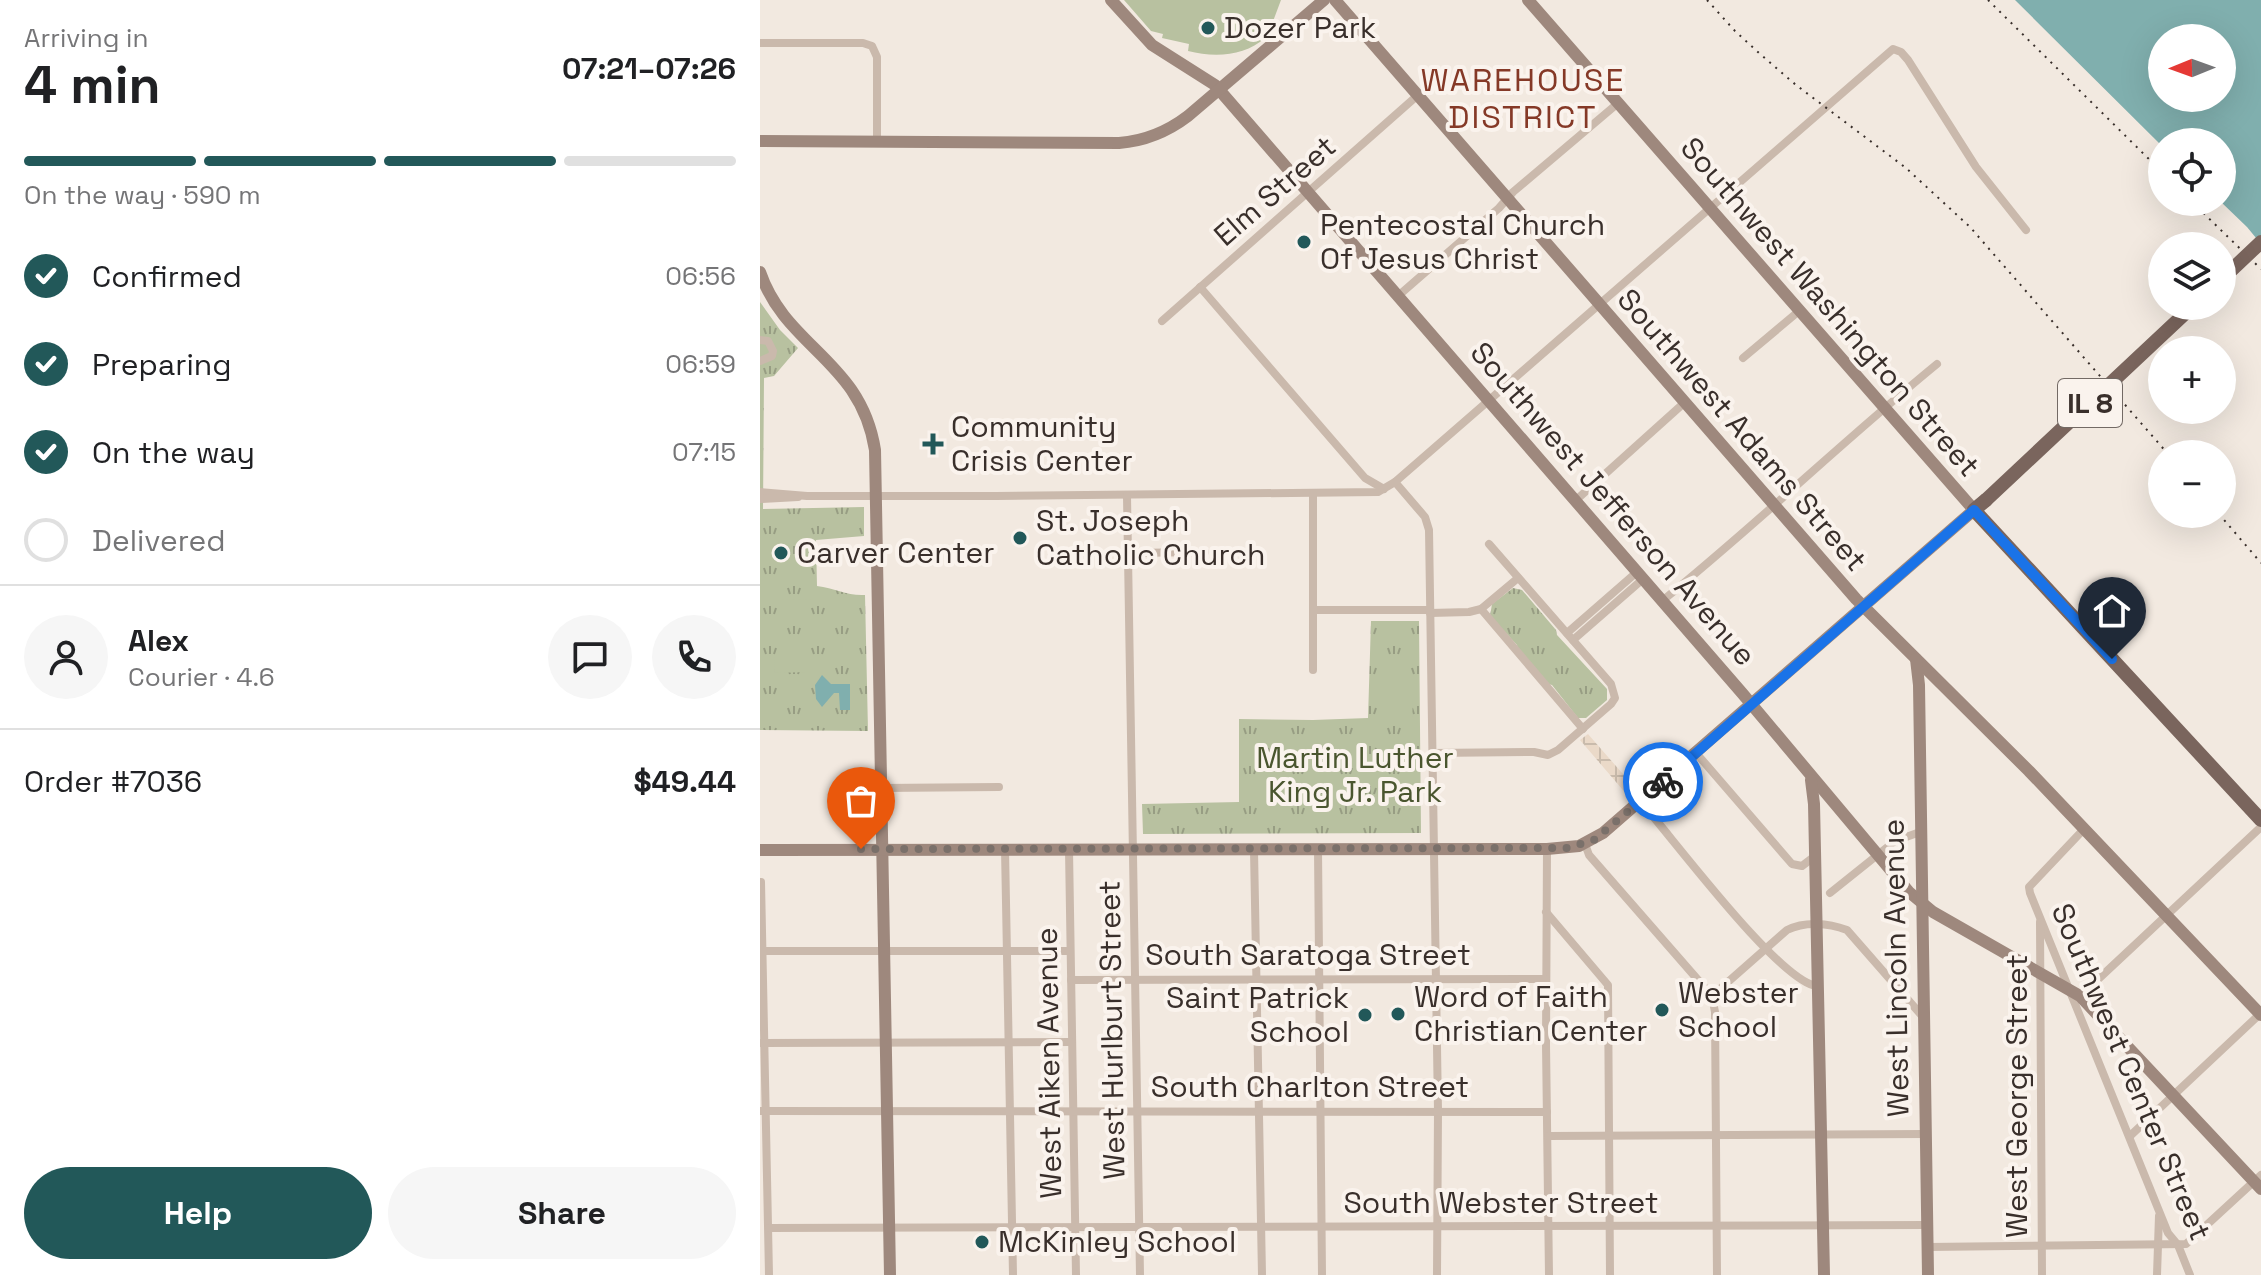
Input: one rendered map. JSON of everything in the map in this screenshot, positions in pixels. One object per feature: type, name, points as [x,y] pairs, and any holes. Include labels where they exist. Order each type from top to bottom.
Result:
[{"type":"main road","name":"Southwest Jefferson Avenue","points":[[1111,0],[1152,45],[1203,75],[1220,91],[1920,903],[2067,988],[2259,1182]]},
{"type":"main road","points":[[760,141],[1134,141],[1168,129],[1220,91],[1324,0]]},
{"type":"main road","name":"Southwest Adams Street","points":[[1335,0],[1863,606],[2084,829],[2261,1015]]},
{"type":"main road","name":"Southwest Washington Street","points":[[1528,0],[1974,510],[2261,820]]},
{"type":"main road","points":[[2236,266],[2261,242]]},
{"type":"main road","points":[[760,272],[770,297],[785,318],[840,373],[861,404],[873,440],[877,496],[890,1275]]},
{"type":"main road","name":"IL 8","points":[[1750,704],[1986,500],[2178,320]]},
{"type":"main road","name":"West Lincoln Avenue","points":[[1916,659],[1919,685],[1928,1275]]},
{"type":"main road","points":[[760,850],[1547,849],[1585,844],[1598,837],[1697,754],[1750,704]]},
{"type":"main road","points":[[1811,776],[1824,1275]]},
{"type":"street","points":[[760,43],[863,43],[872,46],[877,57],[877,142]]},
{"type":"street","points":[[760,492],[807,496],[1127,496],[1313,495],[1373,493],[1384,489],[1897,49],[1908,60],[1976,167],[2026,230]]},
{"type":"street","name":"Elm Street","points":[[1162,321],[1418,95]]},
{"type":"street","points":[[1398,296],[1617,104]]},
{"type":"street","points":[[1200,287],[1365,478],[1384,489]]},
{"type":"street","points":[[1743,358],[1799,311]]},
{"type":"street","points":[[760,340],[768,341],[773,351],[772,356],[760,361]]},
{"type":"street","points":[[1662,601],[1720,555],[1883,408],[1937,364]]},
{"type":"street","points":[[1575,501],[1684,403]]},
{"type":"street","points":[[1395,482],[1425,517],[1429,530],[1438,1111],[1437,1275]]},
{"type":"street","points":[[1313,495],[1313,670]]},
{"type":"street","points":[[760,499],[785,500],[807,496]]},
{"type":"street","name":"West Hurlburt Street","points":[[1127,496],[1140,1275]]},
{"type":"street","points":[[1432,753],[1534,752],[1548,755],[1583,729],[1615,698],[1611,684],[1489,544]]},
{"type":"street","points":[[1128,553],[1205,552]]},
{"type":"street","points":[[1570,636],[1640,576]]},
{"type":"street","points":[[1314,610],[1481,609],[1518,578]]},
{"type":"street","points":[[1481,609],[1583,729]]},
{"type":"street","points":[[1697,754],[1792,864],[1802,866],[1815,856]]},
{"type":"street","points":[[881,788],[999,787]]},
{"type":"street","points":[[1640,801],[1766,949],[1803,982],[1816,986]]},
{"type":"street","points":[[2077,999],[2261,827]]},
{"type":"street","name":"Southwest Center Street","points":[[2067,988],[2029,887],[2084,829]]},
{"type":"street","points":[[1830,893],[1898,839],[1920,832]]},
{"type":"street","points":[[1585,844],[1590,857],[1712,996],[1715,1012],[1717,1275]]},
{"type":"street","points":[[1005,849],[1013,1275]]},
{"type":"street","points":[[1318,849],[1322,1275]]},
{"type":"street","points":[[1547,849],[1549,1275]]},
{"type":"street","name":"West Aiken Avenue","points":[[1069,850],[1076,1275]]},
{"type":"street","points":[[1254,850],[1262,1275]]},
{"type":"street","points":[[761,882],[763,1111],[769,1275]]},
{"type":"street","points":[[1546,911],[1608,985],[1610,1275]]},
{"type":"street","name":"West George Street","points":[[2040,917],[2042,1275]]},
{"type":"street","points":[[1712,996],[1787,930],[1797,925],[1834,925],[1847,930],[1923,1017]]},
{"type":"street","points":[[761,951],[1070,951]]},
{"type":"street","name":"South Saratoga Street","points":[[1071,980],[1546,979]]},
{"type":"street","name":"Southwest Center Street","points":[[2077,999],[2168,1233],[2178,1245],[2190,1275]]},
{"type":"street","points":[[2130,1136],[2261,1015]]},
{"type":"street","points":[[762,1043],[1072,1042]]},
{"type":"street","name":"South Charlton Street","points":[[763,1111],[1547,1112]]},
{"type":"street","points":[[1548,1136],[1925,1134]]},
{"type":"street","points":[[1928,1247],[2186,1244],[2259,1182]]},
{"type":"street","points":[[2157,1275],[2159,1208]]},
{"type":"street","name":"South Webster Street","points":[[769,1228],[1927,1225]]},
{"type":"green space","name":"Dozer Park","points":[[1124,0],[1281,0],[1272,24],[1263,36],[1265,38],[1248,49],[1219,55],[1188,51],[1189,44],[1162,38],[1163,34],[1151,31]]},
{"type":"green space","points":[[760,302],[780,330],[798,348],[774,376],[764,378],[763,509],[864,507],[864,536],[816,540],[817,586],[865,595],[868,731],[760,730]]},
{"type":"green space","points":[[1513,588],[1522,590],[1557,635],[1607,689],[1607,700],[1586,718],[1578,718],[1490,616],[1492,604]]},
{"type":"green space","points":[[811,599],[811,614],[782,614],[782,600]]},
{"type":"green space","name":"Martin Luther King Jr. Park","points":[[1371,621],[1419,621],[1421,833],[1143,834],[1142,804],[1239,802],[1239,719],[1368,718]]},
{"type":"green space","points":[[774,655],[805,655],[805,672],[775,673]]},
{"type":"green space","points":[[1387,680],[1413,680],[1413,697],[1387,697]]},
{"type":"green space","points":[[1388,701],[1413,701],[1412,718],[1388,718]]},
{"type":"shaded area","points":[[1588,734],[1636,789],[1633,791],[1628,787],[1628,796],[1580,740]]},
{"type":"water","points":[[2015,0],[2261,0],[2261,244],[2236,216],[2236,128],[2148,128],[2148,132]]},
{"type":"water","points":[[822,675],[831,684],[850,684],[850,710],[840,710],[839,693],[834,693],[822,707],[816,699],[815,685]]},
{"type":"railway","points":[[1707,0],[1735,31],[1796,85],[1906,168],[1970,227],[2156,440]]},
{"type":"railway","points":[[1988,0],[2148,158]]},
{"type":"railway","points":[[2206,216],[2261,269]]},
{"type":"railway","points":[[2231,528],[2261,563]]},
{"type":"way so far","points":[[861,849],[1567,848],[1594,840],[1663,782]]},
{"type":"place","name":"Dozer Park","points":[[1208,28]]},
{"type":"place","name":"Pentecostal Church Of Jesus Christ","points":[[1304,242]]},
{"type":"place","name":"Community Crisis Center","points":[[933,444]]},
{"type":"place","name":"St. Joseph Catholic Church","points":[[1020,538]]},
{"type":"place","name":"Carver Center","points":[[781,553]]},
{"type":"place","name":"Webster School","points":[[1662,1010]]},
{"type":"place","name":"Word of Faith Christian Center","points":[[1398,1014]]},
{"type":"place","name":"Saint Patrick School","points":[[1365,1015]]},
{"type":"place","name":"McKinley School","points":[[982,1242]]},
{"type":"district","name":"WAREHOUSE DISTRICT","points":[[1523,98]]},
{"type":"route","points":[[1663,782],[1974,510],[2112,659]]}]
